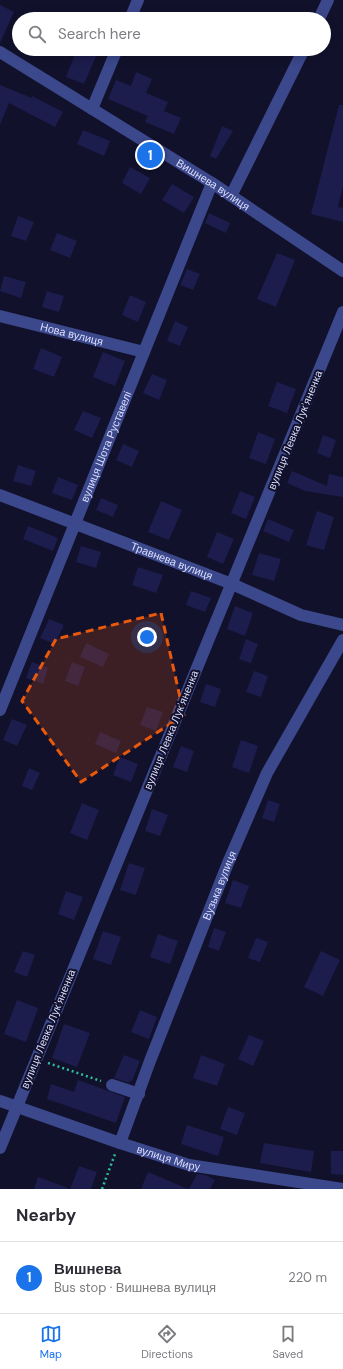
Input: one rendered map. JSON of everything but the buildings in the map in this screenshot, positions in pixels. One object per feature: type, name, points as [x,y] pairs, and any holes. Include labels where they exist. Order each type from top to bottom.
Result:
[{"type":"street","points":[[133,12],[138,0]]},
{"type":"street","points":[[322,12],[328,0]]},
{"type":"street","name":"Вишнева вулиця","points":[[0,52],[212,183],[343,270]]},
{"type":"street","points":[[92,109],[114,56]]},
{"type":"street","points":[[231,196],[301,56]]},
{"type":"street","name":"вулиця Шота Руставелі","points":[[0,710],[212,183]]},
{"type":"street","name":"вулиця Левка Лукʼяненка","points":[[0,1148],[343,312]]},
{"type":"street","name":"Нова вулиця","points":[[0,316],[144,352]]},
{"type":"street","name":"Травнева вулиця","points":[[0,495],[232,584],[300,615],[343,625]]},
{"type":"street","name":"Вузька вулиця","points":[[120,1142],[228,863],[267,773],[343,640]]},
{"type":"street","points":[[112,1085],[139,1094]]},
{"type":"street","name":"вулиця Миру","points":[[0,1101],[189,1165],[343,1189]]},
{"type":"path","points":[[45,1062],[112,1085]]},
{"type":"path","points":[[102,1189],[120,1142]]},
{"type":"highlighted area","points":[[161,613],[184,715],[81,782],[22,701],[56,639]]},
{"type":"place","name":"Вишнева","points":[[150,155]]}]
